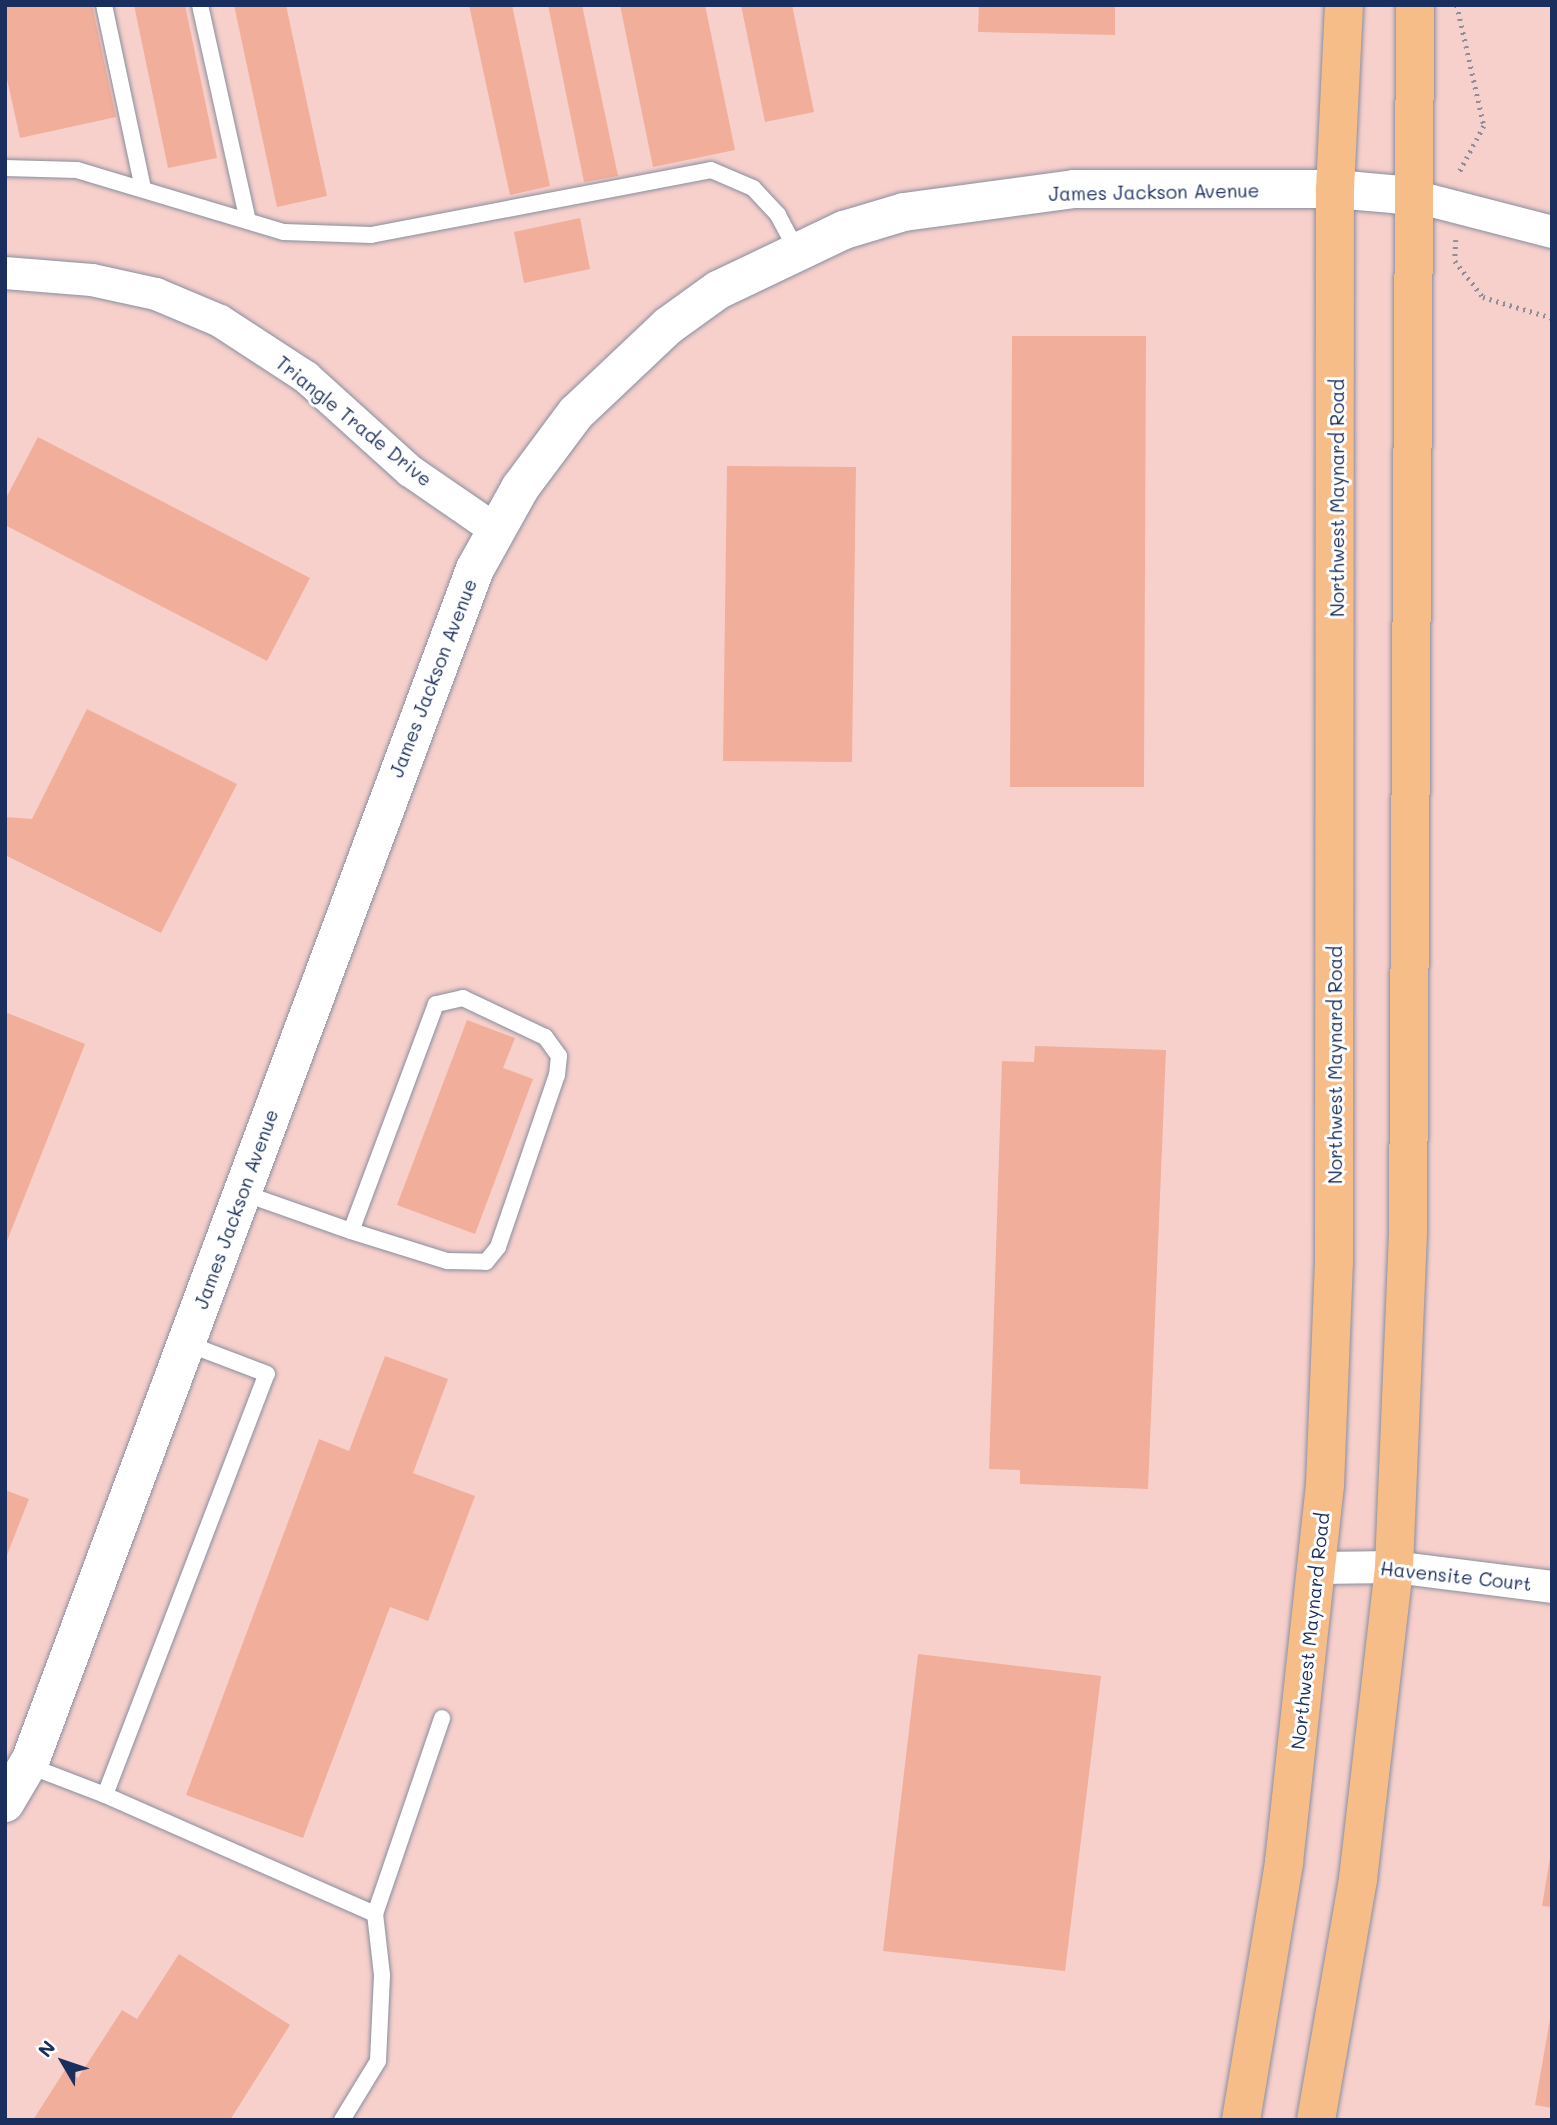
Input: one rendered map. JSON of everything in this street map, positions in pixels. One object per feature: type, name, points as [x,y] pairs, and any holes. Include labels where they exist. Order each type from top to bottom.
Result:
[{"type":"main road","name":"Northwest Maynard Road","points":[[1241,2120],[1284,1862],[1318,1568],[1334,1247],[1335,189],[1344,5]]},
{"type":"main road","points":[[1316,2120],[1358,1879],[1394,1567],[1408,1232],[1415,5]]},
{"type":"street","name":"James Jackson Avenue","points":[[5,1803],[27,1765],[243,1193],[451,630],[496,530],[544,455],[621,367],[718,290],[797,250],[904,212],[973,200],[1074,189],[1335,189],[1413,196]]},
{"type":"street","points":[[1413,196],[1552,232]]},
{"type":"street","name":"Triangle Trade Drive","points":[[5,273],[143,291],[220,321],[306,377],[410,471],[496,530]]},
{"type":"street","name":"Havensite Court","points":[[1318,1568],[1394,1567],[1552,1587]]},
{"type":"lane","points":[[104,5],[143,188]]},
{"type":"lane","points":[[200,5],[248,221]]},
{"type":"lane","points":[[5,167],[77,170],[285,232],[371,235],[711,170],[752,188],[778,215],[797,250]]},
{"type":"lane","points":[[243,1193],[351,1231],[447,1261],[486,1262],[498,1247],[557,1076],[559,1056],[545,1037],[463,998],[436,1004],[351,1231]]},
{"type":"lane","points":[[105,1795],[267,1374],[186,1343]]},
{"type":"lane","points":[[342,2120],[377,2060],[382,1975],[375,1914],[442,1718]]},
{"type":"lane","points":[[27,1765],[105,1795],[375,1914]]},
{"type":"path","points":[[1457,5],[1484,125],[1467,157]]},
{"type":"path","points":[[1463,274],[1483,297],[1552,318]]},
{"type":"shaded area","points":[[5,5],[1552,5],[1552,2120],[5,2120]]},
{"type":"building","points":[[5,5],[92,5],[116,117],[20,138],[5,70]]},
{"type":"building","points":[[134,5],[185,5],[217,158],[168,168]]},
{"type":"building","points":[[234,5],[286,5],[327,196],[277,207]]},
{"type":"building","points":[[469,5],[512,5],[550,186],[510,195]]},
{"type":"building","points":[[548,5],[582,5],[618,176],[584,182]]},
{"type":"building","points":[[620,5],[705,5],[735,150],[653,167]]},
{"type":"building","points":[[741,5],[792,5],[814,112],[765,122]]},
{"type":"building","points":[[979,5],[1115,5],[1115,35],[978,32]]},
{"type":"building","points":[[580,218],[590,269],[524,283],[514,232]]},
{"type":"building","points":[[1012,336],[1146,336],[1144,787],[1010,787]]},
{"type":"building","points":[[38,437],[310,578],[267,661],[5,525],[5,500]]},
{"type":"building","points":[[727,466],[856,467],[852,762],[723,761]]},
{"type":"building","points":[[87,709],[237,784],[161,933],[5,855],[5,817],[32,819]]},
{"type":"building","points":[[5,1012],[85,1044],[5,1246]]},
{"type":"building","points":[[467,1020],[515,1038],[503,1068],[533,1079],[475,1234],[397,1205]]},
{"type":"building","points":[[1035,1046],[1166,1050],[1148,1489],[1020,1484],[1020,1470],[989,1469],[1002,1061],[1034,1062]]},
{"type":"building","points":[[385,1356],[448,1379],[413,1473],[475,1496],[428,1621],[390,1607],[303,1838],[186,1795],[319,1439],[349,1451]]},
{"type":"building","points":[[5,1490],[29,1499],[5,1560]]},
{"type":"building","points":[[918,1654],[1101,1676],[1065,1971],[883,1951]]},
{"type":"building","points":[[1552,1858],[1552,1907],[1542,1906]]},
{"type":"building","points":[[179,1954],[290,2025],[230,2120],[33,2120],[65,2070],[78,2078],[122,2010],[137,2019]]},
{"type":"building","points":[[1552,2019],[1552,2108],[1535,2105]]}]
